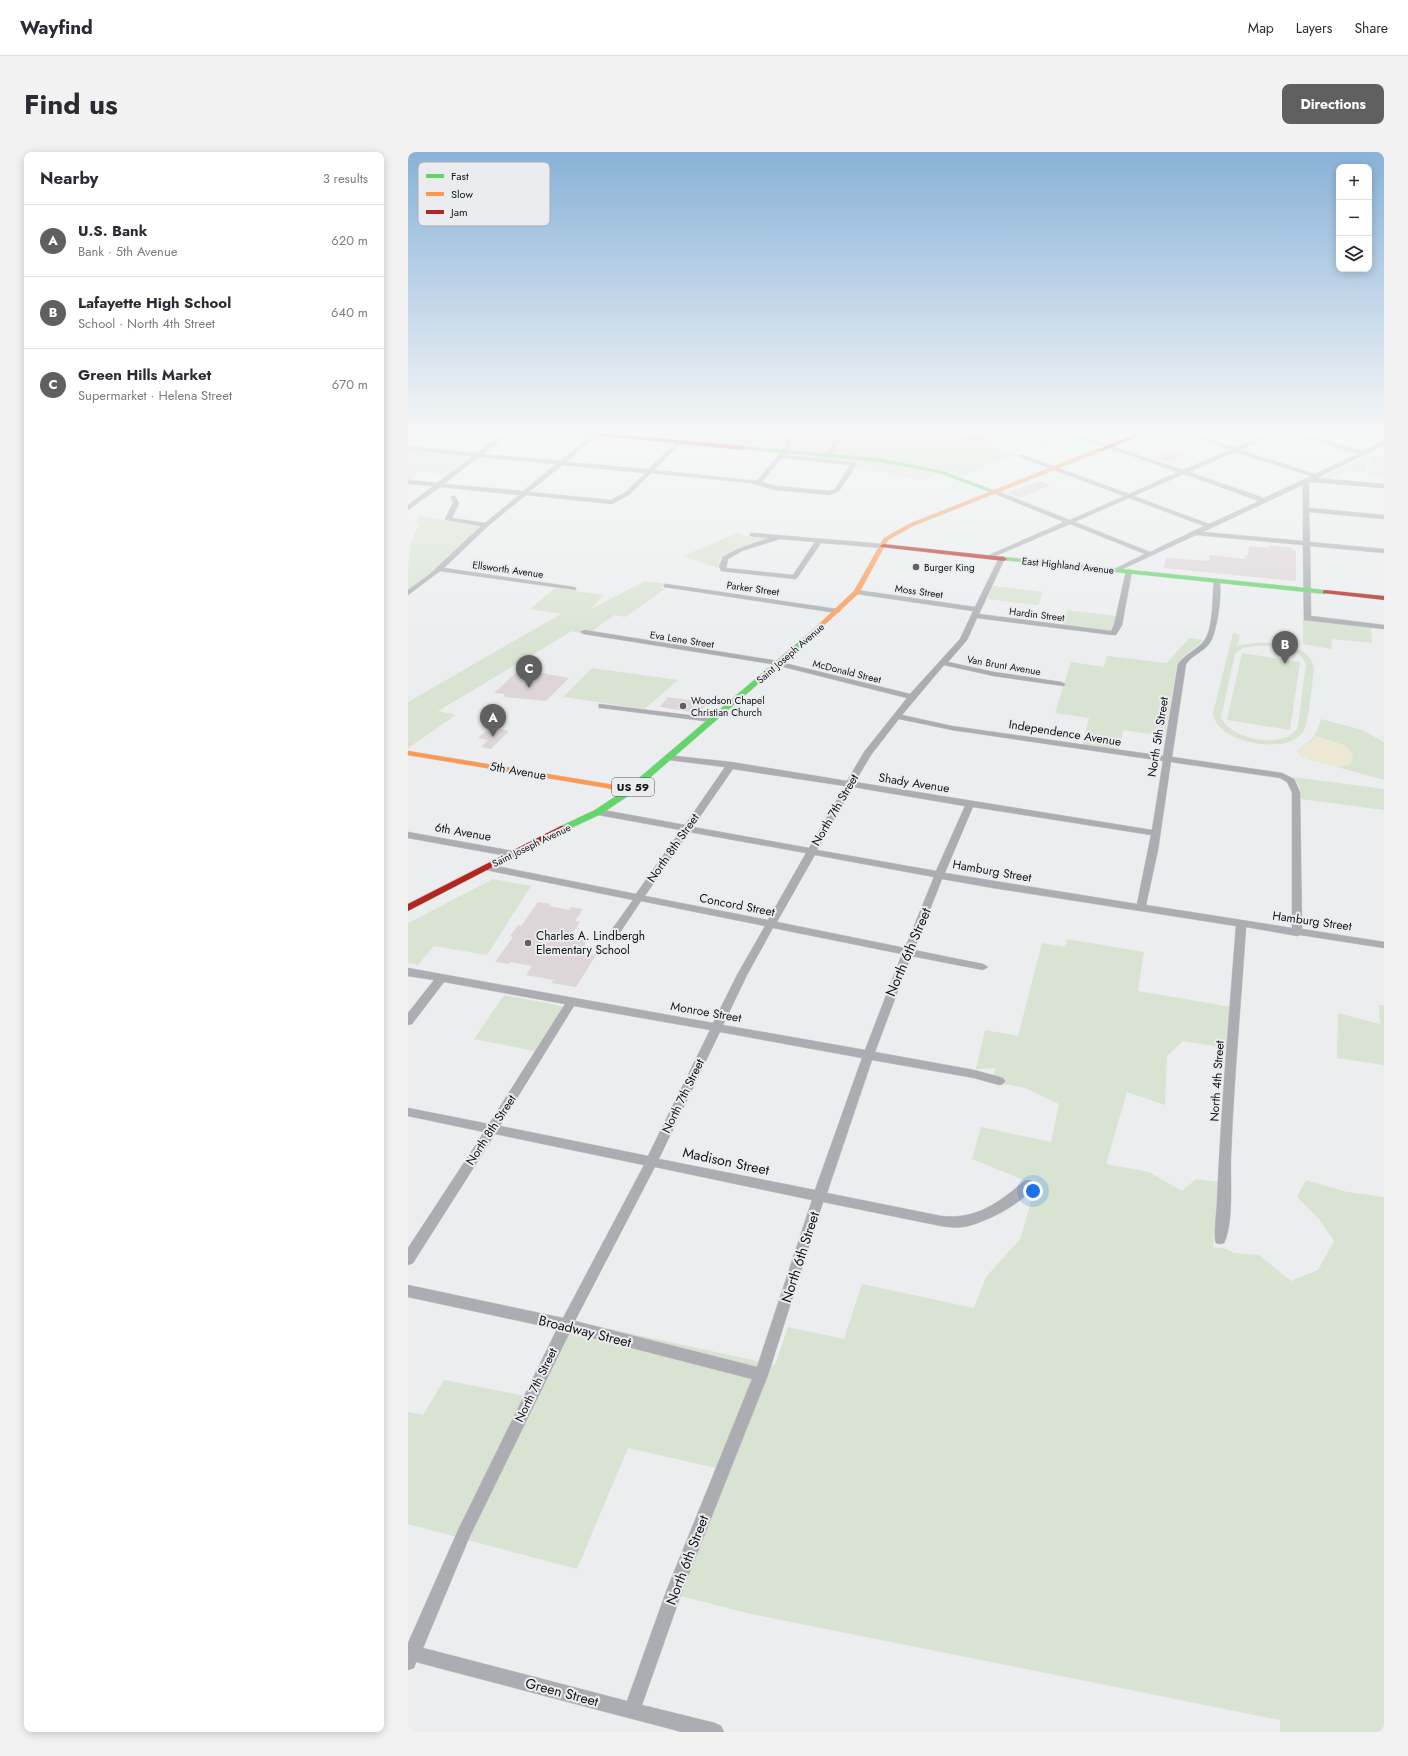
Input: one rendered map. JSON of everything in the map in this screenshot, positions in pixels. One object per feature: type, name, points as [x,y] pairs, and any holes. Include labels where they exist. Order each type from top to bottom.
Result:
[{"type":"street","points":[[456,504],[448,519],[486,526]]},
{"type":"street","points":[[408,593],[439,569],[512,504]]},
{"type":"street","name":"Saint Joseph Avenue","points":[[408,908],[486,867],[598,812],[628,792],[778,664],[858,592],[890,536],[910,525],[965,504]]},
{"type":"street","points":[[1025,504],[1150,554]]},
{"type":"street","points":[[996,557],[1069,521],[1110,504]]},
{"type":"street","points":[[1149,504],[1209,526]]},
{"type":"street","points":[[1116,570],[1255,504]]},
{"type":"street","points":[[1308,504],[1307,618],[1384,627]]},
{"type":"street","points":[[1307,510],[1384,517]]},
{"type":"street","points":[[1195,533],[1384,551]]},
{"type":"street","name":"East Highland Avenue","points":[[752,535],[996,557],[1384,598]]},
{"type":"street","points":[[780,537],[740,550],[725,558],[722,566],[723,570],[795,577],[820,540]]},
{"type":"street","name":"North 7th Street","points":[[409,1656],[464,1533],[566,1325],[652,1161],[742,975],[867,754],[912,697],[963,640],[976,612],[996,557]]},
{"type":"street","name":"Ellsworth Avenue","points":[[439,569],[574,589]]},
{"type":"street","name":"Hardin Street","points":[[976,612],[1113,633],[1118,625],[1129,571]]},
{"type":"street","name":"North 5th Street","points":[[1141,908],[1155,833],[1182,664],[1185,658],[1209,640],[1213,621],[1217,581]]},
{"type":"street","name":"Parker Street","points":[[666,586],[837,611]]},
{"type":"street","name":"Moss Street","points":[[858,592],[976,612]]},
{"type":"street","name":"Eva Lene Street","points":[[584,632],[778,664]]},
{"type":"street","name":"Van Brunt Avenue","points":[[944,663],[994,674],[1061,684]]},
{"type":"street","name":"McDonald Street","points":[[778,664],[912,697]]},
{"type":"street","points":[[602,706],[712,720]]},
{"type":"street","name":"Independence Avenue","points":[[897,716],[952,728],[1282,776],[1291,781],[1295,786],[1296,792],[1297,933]]},
{"type":"street","name":"5th Avenue","points":[[408,753],[602,786],[628,792]]},
{"type":"street","name":"Shady Avenue","points":[[669,757],[731,765],[1155,833]]},
{"type":"street","name":"North 8th Street","points":[[615,932],[731,765]]},
{"type":"street","name":"North 6th Street","points":[[632,1710],[675,1589],[761,1375],[820,1196],[884,1011],[954,838],[970,804]]},
{"type":"street","name":"Hamburg Street","points":[[598,812],[940,875],[1297,933],[1384,945]]},
{"type":"street","name":"6th Avenue","points":[[408,835],[513,854]]},
{"type":"street","name":"Concord Street","points":[[486,867],[638,899],[983,967]]},
{"type":"street","name":"North 4th Street","points":[[1220,1239],[1223,1220],[1225,1155],[1241,924]]},
{"type":"street","name":"Monroe Street","points":[[408,972],[974,1074],[999,1081]]},
{"type":"street","points":[[408,1021],[441,978]]},
{"type":"street","name":"North 8th Street","points":[[408,1259],[572,1001]]},
{"type":"street","name":"Madison Street","points":[[408,1112],[652,1161],[941,1222],[963,1222],[986,1214],[1016,1196],[1028,1185]]},
{"type":"street","name":"Broadway Street","points":[[408,1291],[566,1325],[761,1375]]},
{"type":"street","name":"Green Street","points":[[409,1656],[632,1710],[715,1732]]},
{"type":"green space","points":[[420,516],[481,527],[427,576],[408,589],[411,545],[416,530],[420,524],[415,522]]},
{"type":"green space","points":[[737,533],[743,536],[773,538],[735,550],[720,559],[718,568],[683,556]]},
{"type":"green space","points":[[645,581],[666,584],[660,588],[665,589],[625,617],[614,615],[591,632],[584,629],[578,633],[572,631],[438,711],[456,715],[408,748],[408,702],[561,614],[530,609],[555,588],[604,595],[591,609]]},
{"type":"green space","points":[[993,586],[1043,592],[1039,604],[1037,605],[988,599]]},
{"type":"green space","points":[[1067,610],[1116,616],[1115,623],[1110,630],[1106,631],[1063,626]]},
{"type":"green space","points":[[1303,619],[1371,626],[1372,643],[1332,639],[1331,649],[1303,644]]},
{"type":"green space","points":[[1233,633],[1240,635],[1237,646],[1257,643],[1282,644],[1294,647],[1304,652],[1311,659],[1314,669],[1307,721],[1303,732],[1295,739],[1282,743],[1268,744],[1253,743],[1238,739],[1226,732],[1217,723],[1213,713]],"holes":[[[1261,646],[1291,650],[1297,653],[1306,664],[1298,726],[1292,734],[1283,738],[1259,740],[1246,737],[1235,732],[1226,725],[1221,717],[1235,654],[1243,648]]]},
{"type":"green space","points":[[1189,638],[1203,640],[1182,657],[1177,665],[1165,736],[1123,730],[1119,751],[1082,745],[1089,718],[1055,713],[1071,662],[1104,667],[1107,656],[1167,663]]},
{"type":"green space","points":[[1242,653],[1300,662],[1290,730],[1227,720]]},
{"type":"green space","points":[[592,668],[678,680],[645,709],[563,697]]},
{"type":"green space","points":[[1321,719],[1362,730],[1384,742],[1384,780],[1301,757],[1297,750],[1313,738]]},
{"type":"green space","points":[[1293,777],[1384,789],[1384,810],[1301,799],[1300,787]]},
{"type":"green space","points":[[493,879],[531,886],[487,955],[434,946],[418,965],[408,963],[408,923]]},
{"type":"green space","points":[[1067,939],[1144,952],[1138,991],[1231,1007],[1228,1048],[1183,1041],[1167,1056],[1165,1105],[1127,1092],[1106,1164],[1149,1172],[1182,1191],[1196,1179],[1219,1182],[1213,1247],[1226,1249],[1234,1253],[1259,1255],[1291,1281],[1318,1270],[1334,1241],[1318,1218],[1297,1197],[1306,1180],[1347,1192],[1384,1197],[1384,1732],[1280,1732],[1280,1720],[751,1614],[673,1594],[720,1469],[628,1448],[577,1569],[408,1524],[408,1412],[423,1415],[444,1380],[525,1396],[564,1319],[775,1365],[788,1327],[844,1339],[862,1284],[974,1308],[986,1277],[1020,1239],[1036,1185],[972,1159],[981,1127],[1051,1142],[1059,1104],[1025,1088],[991,1081],[996,1068],[976,1069],[985,1030],[1018,1036],[1042,943],[1065,947]]},
{"type":"green space","points":[[504,995],[562,1006],[562,1009],[535,1051],[474,1039]]},
{"type":"green space","points":[[1379,1005],[1384,1005],[1384,1065],[1337,1058],[1338,1013],[1380,1024]]},
{"type":"sand","points":[[1316,736],[1347,746],[1353,756],[1350,765],[1338,767],[1301,757],[1297,750],[1312,741]]},
{"type":"building","points":[[1269,545],[1292,548],[1292,550],[1296,551],[1296,581],[1164,568],[1166,558],[1209,561],[1210,555],[1245,559],[1245,555],[1248,555],[1249,546],[1269,548]]},
{"type":"building","points":[[519,670],[569,678],[546,701],[505,697],[504,694],[494,693]]},
{"type":"building","name":"Woodson Chapel Christian Church","points":[[668,697],[695,701],[694,703],[706,705],[699,713],[660,707]]},
{"type":"building","points":[[490,727],[509,731],[491,749],[481,747],[488,740],[478,738]]},
{"type":"building","name":"Charles A. Lindbergh Elementary School","points":[[538,902],[551,904],[549,906],[569,910],[571,907],[583,909],[575,921],[580,922],[569,938],[587,941],[584,946],[591,947],[587,954],[596,955],[576,987],[551,983],[554,980],[526,975],[532,966],[511,962],[509,964],[495,962],[513,937],[510,936],[518,925],[521,926]]},
{"type":"traffic: fast","points":[[1004,559],[1325,592]]},
{"type":"traffic: fast","points":[[564,828],[598,812],[628,792],[778,664],[820,626]]},
{"type":"traffic: slow","points":[[820,626],[857,592],[886,539],[911,525],[965,504]]},
{"type":"traffic: slow","points":[[408,753],[608,786],[628,792]]},
{"type":"traffic: jam","points":[[883,546],[1004,559]]},
{"type":"traffic: jam","points":[[1325,592],[1384,598]]},
{"type":"traffic: jam","points":[[408,908],[564,828]]},
{"type":"place","name":"Burger King","points":[[916,567]]},
{"type":"place","name":"Lafayette High School","points":[[1285,664]]},
{"type":"place","name":"Green Hills Market","points":[[529,688]]},
{"type":"place","name":"Woodson Chapel Christian Church","points":[[683,706]]},
{"type":"place","name":"U.S. Bank","points":[[493,737]]},
{"type":"place","name":"Charles A. Lindbergh Elementary School","points":[[528,943]]}]
